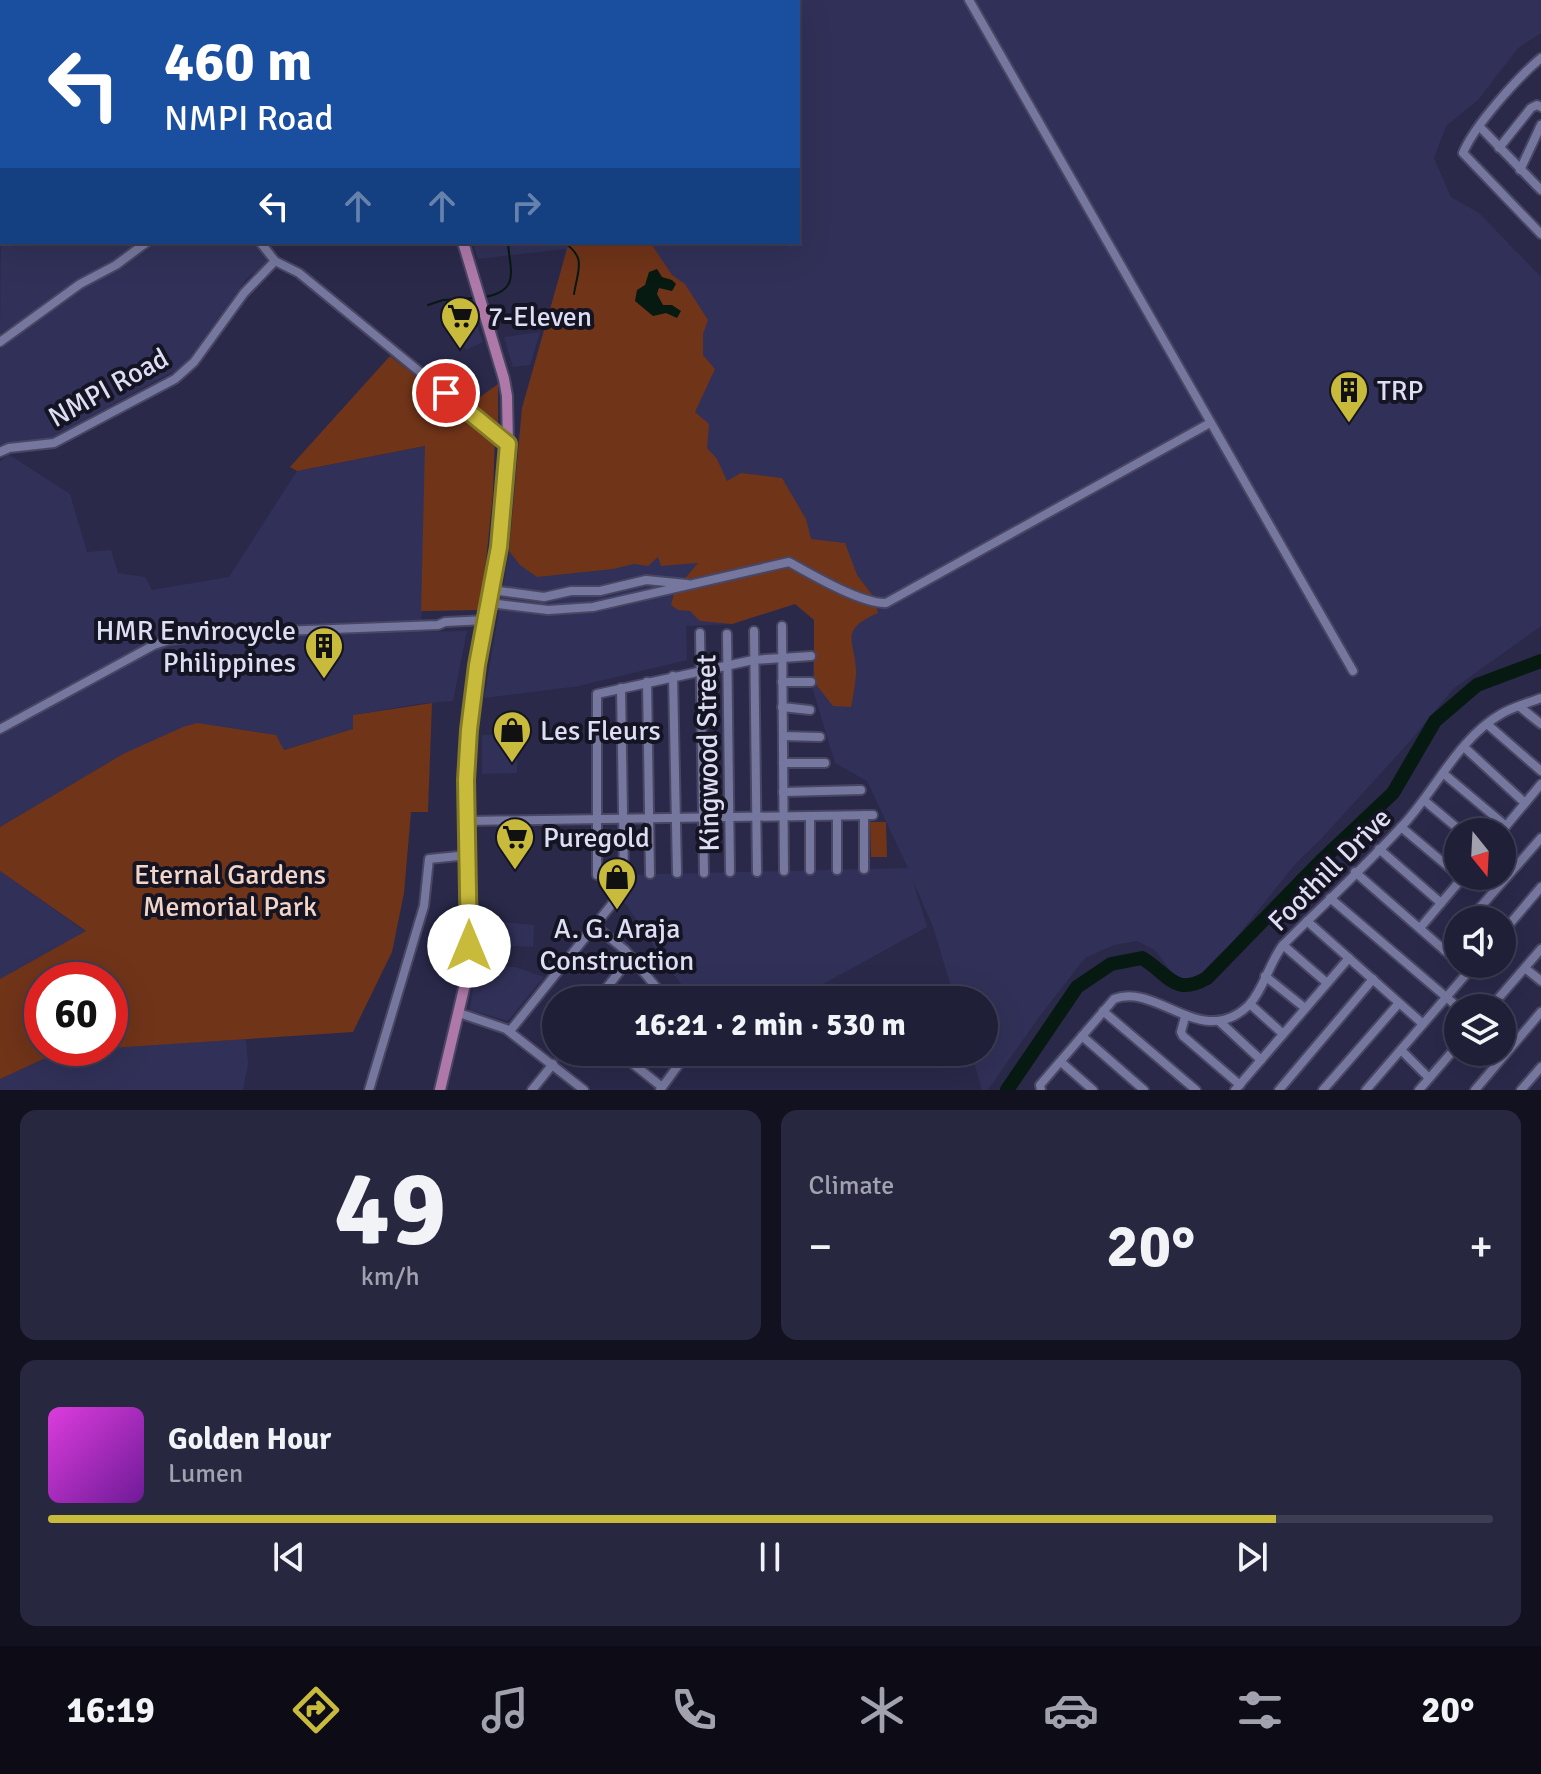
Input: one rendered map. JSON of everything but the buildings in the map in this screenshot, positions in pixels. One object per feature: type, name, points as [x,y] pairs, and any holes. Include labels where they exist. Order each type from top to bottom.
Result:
[{"type":"main road","points":[[440,1090],[459,1016],[469,948],[466,780],[470,714],[503,513],[508,444],[507,396],[464,244]]},
{"type":"street","points":[[969,0],[1353,671]]},
{"type":"street","points":[[1541,58],[1529,68],[1464,149],[1464,157],[1541,234]]},
{"type":"street","points":[[1529,68],[1541,75]]},
{"type":"street","points":[[1499,148],[1531,108],[1541,107]]},
{"type":"street","points":[[1520,170],[1541,125]]},
{"type":"street","points":[[1480,127],[1541,190]]},
{"type":"street","points":[[0,342],[80,284],[116,265],[144,244]]},
{"type":"street","points":[[262,244],[275,261],[299,273],[508,444]]},
{"type":"street","name":"NMPI Road","points":[[0,452],[9,448],[54,443],[175,379],[194,362],[244,293],[275,261]]},
{"type":"street","points":[[490,603],[548,610],[593,607],[789,562],[821,580],[870,600],[886,603],[1210,423]]},
{"type":"street","points":[[492,590],[544,597],[571,591],[600,591],[646,580],[696,585]]},
{"type":"street","points":[[0,729],[141,652],[169,640],[230,633],[486,622]]},
{"type":"street","points":[[782,626],[784,871]]},
{"type":"street","points":[[754,631],[757,872]]},
{"type":"street","points":[[700,633],[704,873]]},
{"type":"street","name":"Kingwood Street","points":[[727,634],[730,872]]},
{"type":"street","points":[[597,875],[595,698],[600,692],[753,660],[811,656]]},
{"type":"street","points":[[673,676],[677,873]]},
{"type":"street","points":[[647,682],[650,874]]},
{"type":"street","points":[[782,682],[811,682]]},
{"type":"street","points":[[621,688],[624,875]]},
{"type":"street","name":"Foothill Drive","points":[[1250,1004],[1283,945],[1425,801],[1464,747],[1503,713],[1541,698]]},
{"type":"street","points":[[782,707],[810,710]]},
{"type":"street","points":[[1520,707],[1541,724]]},
{"type":"street","points":[[1487,724],[1541,771]]},
{"type":"street","points":[[783,736],[820,737]]},
{"type":"street","points":[[1464,747],[1525,803]]},
{"type":"street","points":[[783,763],[825,763]]},
{"type":"street","points":[[1444,774],[1491,818]]},
{"type":"street","points":[[1512,818],[1541,784]]},
{"type":"street","points":[[783,792],[861,790]]},
{"type":"street","points":[[1425,801],[1445,818]]},
{"type":"street","points":[[467,821],[868,815],[864,869]]},
{"type":"street","points":[[837,816],[837,870]]},
{"type":"street","points":[[810,817],[810,870]]},
{"type":"street","points":[[1401,827],[1444,862]]},
{"type":"street","points":[[1481,906],[1541,838]]},
{"type":"street","points":[[1379,849],[1441,903]]},
{"type":"street","points":[[369,1090],[424,906],[429,859],[468,855]]},
{"type":"street","points":[[1355,872],[1444,950]]},
{"type":"street","points":[[1516,916],[1541,887]]},
{"type":"street","points":[[1420,928],[1451,890]]},
{"type":"street","points":[[1330,898],[1444,995]]},
{"type":"street","points":[[506,1029],[612,904]]},
{"type":"street","points":[[1307,921],[1423,1024]]},
{"type":"street","points":[[595,926],[631,957],[655,986]]},
{"type":"street","points":[[1283,945],[1327,983]]},
{"type":"street","points":[[1502,994],[1541,949]]},
{"type":"street","points":[[608,986],[631,957]]},
{"type":"street","points":[[1185,1017],[1181,1032],[1183,1036],[1237,1087],[1349,958]]},
{"type":"street","points":[[1525,968],[1541,981]]},
{"type":"street","points":[[1265,976],[1305,1008]]},
{"type":"street","points":[[1449,994],[1463,978]]},
{"type":"street","points":[[1279,1090],[1373,979]]},
{"type":"street","points":[[1041,1090],[1040,1085],[1103,1011],[1114,999],[1124,995],[1135,995],[1185,1017],[1219,1021],[1250,1004],[1283,1034]]},
{"type":"street","points":[[1366,1090],[1444,999]]},
{"type":"street","points":[[1323,1090],[1399,1003]]},
{"type":"street","points":[[1103,1011],[1196,1090]]},
{"type":"street","points":[[1475,1090],[1541,1012]]},
{"type":"street","points":[[459,1016],[506,1029],[542,1056]]},
{"type":"street","points":[[1219,1021],[1261,1060]]},
{"type":"street","points":[[1082,1036],[1144,1090]]},
{"type":"street","points":[[1401,1050],[1429,1078]]},
{"type":"street","points":[[1419,1090],[1444,1061]]},
{"type":"street","points":[[1061,1062],[1093,1090]]},
{"type":"street","points":[[532,1090],[551,1066]]},
{"type":"street","points":[[555,1066],[584,1090]]},
{"type":"street","points":[[635,1066],[661,1088],[678,1066]]},
{"type":"street","points":[[1521,1090],[1541,1067]]},
{"type":"shaded area","points":[[800,0],[1541,0],[1541,33],[1518,48],[1478,100],[1446,126],[1434,158],[1451,197],[1479,213],[1541,277],[1541,626],[1453,689],[1411,740],[1296,863],[1227,949],[1199,975],[1179,982],[1155,950],[1137,941],[1114,945],[1085,958],[988,1090],[982,1090],[975,1066],[998,1066],[998,986],[951,986],[933,927],[912,878],[927,927],[820,986],[683,986],[619,894],[621,875],[908,868],[867,781],[835,763],[812,687],[815,620],[795,604],[732,624],[686,626],[687,660],[579,686],[484,698],[509,551],[522,408],[553,306],[566,249],[478,259],[473,244],[800,244]]},
{"type":"shaded area","points":[[1,244],[256,244],[270,262],[247,278],[187,361],[176,370],[39,442],[0,445],[0,349],[19,334],[11,326],[0,334]]},
{"type":"shaded area","points":[[657,269],[662,277],[676,284],[672,291],[659,288],[657,294],[663,305],[672,305],[681,311],[677,318],[666,313],[653,316],[635,301],[637,290],[645,285],[649,272]]},
{"type":"shaded area","points":[[472,311],[483,342],[466,350],[451,320]]},
{"type":"shaded area","points":[[540,332],[530,365],[513,367],[504,337]]},
{"type":"shaded area","points":[[426,446],[421,632],[467,631],[453,701],[353,715],[354,729],[283,750],[123,754],[0,827],[0,462],[8,454],[70,494],[87,552],[111,550],[118,573],[145,577],[152,590],[229,577],[297,471]]},
{"type":"shaded area","points":[[482,735],[517,735],[517,773],[482,774]]},
{"type":"shaded area","points":[[0,871],[86,932],[31,962],[24,962],[24,966],[0,979]]},
{"type":"shaded area","points":[[482,920],[534,925],[533,947],[480,944]]},
{"type":"shaded area","points":[[476,964],[515,967],[544,977],[508,1021],[470,1010]]},
{"type":"shaded area","points":[[246,1039],[248,1064],[243,1090],[0,1090],[0,1079],[28,1066],[128,1066],[128,1046]]},
{"type":"green space","points":[[568,244],[651,244],[672,275],[685,284],[708,320],[703,334],[703,355],[715,369],[695,412],[709,424],[707,448],[717,459],[727,481],[741,473],[782,478],[806,519],[811,539],[845,543],[857,575],[873,596],[878,613],[865,619],[853,632],[856,675],[851,707],[833,706],[814,682],[814,620],[795,604],[732,624],[700,621],[690,611],[678,610],[671,605],[675,590],[698,563],[661,566],[658,557],[648,566],[634,564],[537,577],[520,565],[509,551],[522,408]]},
{"type":"green space","points":[[390,356],[495,438],[493,493],[481,610],[421,611],[425,446],[297,471],[290,467]]},
{"type":"green space","points":[[498,384],[498,424],[469,405]]},
{"type":"green space","name":"Eternal Gardens Memorial Park","points":[[432,703],[428,812],[411,812],[404,893],[392,952],[353,1032],[128,1047],[128,962],[30,962],[86,931],[0,871],[0,827],[123,754],[183,727],[197,723],[276,735],[284,750],[353,729],[353,715]]},
{"type":"green space","points":[[870,822],[886,822],[887,857],[871,857]]},
{"type":"green space","name":"Eternal Gardens Memorial Park","points":[[24,966],[24,1066],[28,1066],[0,1079],[0,979]]},
{"type":"waterway","points":[[485,297],[497,294],[509,283],[508,244]]},
{"type":"waterway","points":[[566,244],[578,258],[579,271],[574,294]]},
{"type":"waterway","points":[[428,305],[443,300],[475,298]]},
{"type":"waterway","points":[[1007,1090],[1077,987],[1111,964],[1142,958],[1179,984],[1187,985],[1207,978],[1323,859],[1393,793],[1435,721],[1477,685],[1541,661]]},
{"type":"place","name":"7-Eleven","points":[[460,350]]},
{"type":"place","name":"TRP","points":[[1349,424]]},
{"type":"place","name":"HMR Envirocycle Philippines","points":[[324,680]]},
{"type":"place","name":"Les Fleurs","points":[[512,764]]},
{"type":"place","name":"Puregold","points":[[515,871]]},
{"type":"place","name":"A. G. Araja Construction","points":[[617,911]]},
{"type":"route","points":[[446,393],[508,444],[499,547],[477,665],[469,730],[466,780],[469,946]]}]
